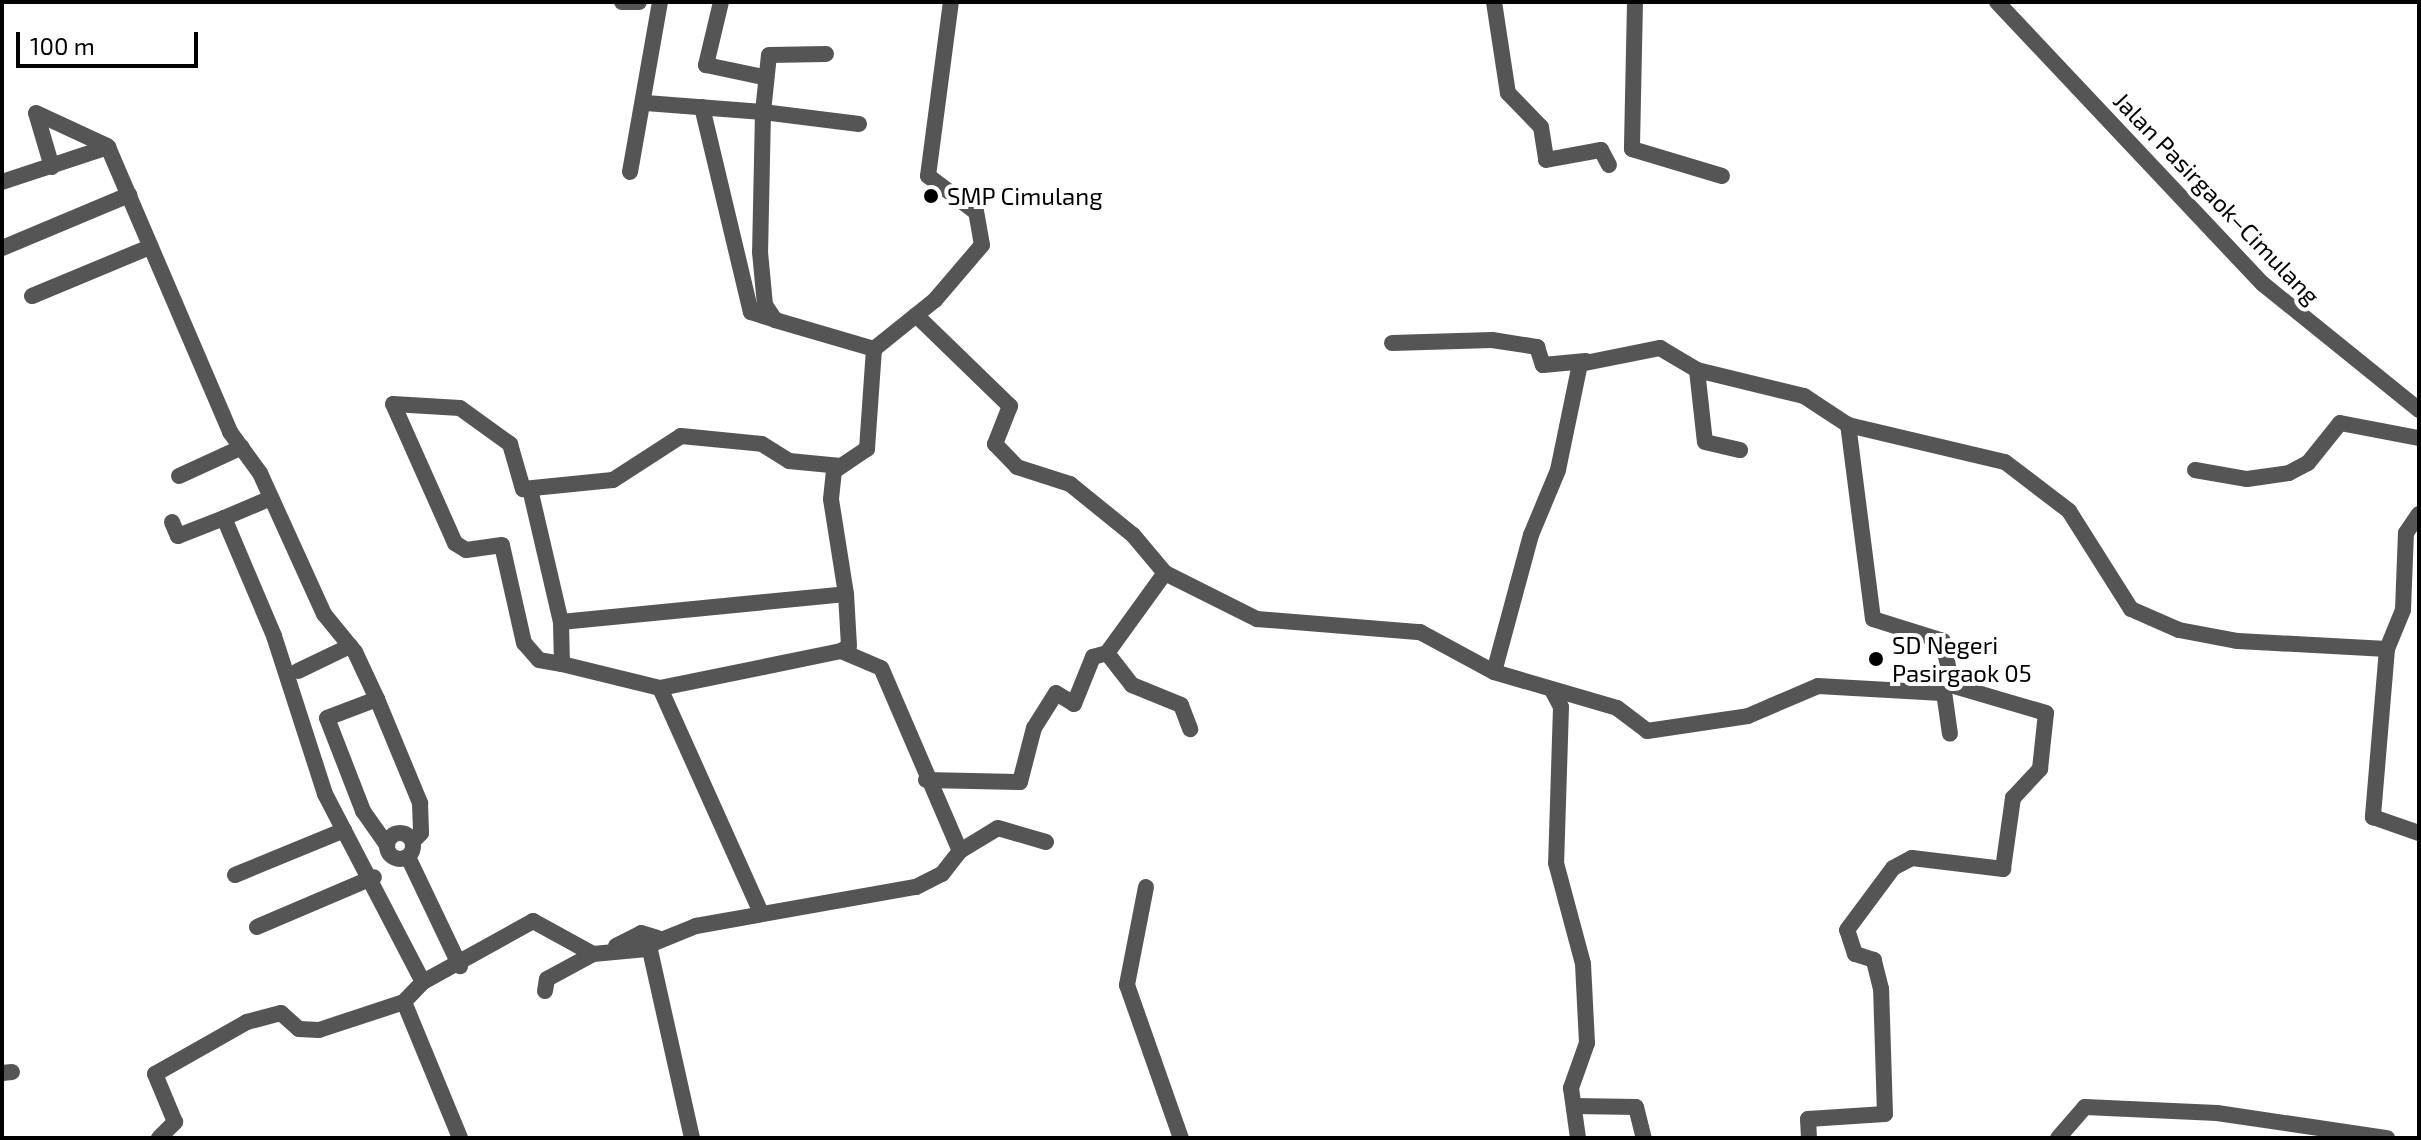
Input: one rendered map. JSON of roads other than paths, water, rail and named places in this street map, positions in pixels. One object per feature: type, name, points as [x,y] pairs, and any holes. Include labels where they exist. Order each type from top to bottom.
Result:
[{"type":"street","points":[[622,2],[639,2]]},
{"type":"street","points":[[630,172],[646,103],[660,2]]},
{"type":"street","points":[[721,2],[706,65],[763,77]]},
{"type":"street","points":[[841,466],[831,499],[846,594],[849,646],[841,651],[660,688],[539,660],[524,643],[502,545],[466,550],[455,543],[391,406],[460,408],[508,443],[519,487],[530,489],[613,480],[681,436],[762,444],[789,461],[841,466],[867,449],[874,349],[960,275],[983,234],[976,212],[928,176],[951,2]]},
{"type":"street","points":[[1494,2],[1508,93],[1541,127],[1546,160],[1601,150],[1609,165]]},
{"type":"street","points":[[1635,2],[1632,149],[1722,176]]},
{"type":"street","name":"Jalan Pasirgaok–Cimulang","points":[[1997,2],[2271,292],[2419,410]]},
{"type":"street","points":[[775,320],[765,305],[760,252],[763,77],[775,52],[826,54]]},
{"type":"street","points":[[646,103],[763,112],[859,124]]},
{"type":"street","points":[[702,107],[751,312],[874,349]]},
{"type":"street","points":[[52,167],[36,113],[107,146],[242,447],[271,498],[324,614],[350,646],[377,699],[420,803],[421,833],[410,849]]},
{"type":"street","points":[[3,183],[107,146]]},
{"type":"street","points":[[2,248],[129,195]]},
{"type":"street","points":[[32,296],[150,247]]},
{"type":"street","points":[[916,315],[1002,392],[1009,420],[995,444],[1017,467],[1070,484],[1133,535],[1165,573],[1257,619],[1414,630],[1494,672],[1617,708],[1655,732],[1755,714],[1818,686],[1947,689],[2046,713],[2040,769],[2013,798],[2003,869],[1912,858],[1893,868],[1847,930],[1855,954],[1874,960],[1881,989],[1885,1114],[1808,1119],[1809,1138]]},
{"type":"street","points":[[1392,343],[1492,340],[1537,347],[1543,365],[1657,348],[1697,370],[1804,396],[1848,425],[1961,447],[2011,466],[2069,511],[2118,596],[2141,616],[2238,641],[2387,649]]},
{"type":"street","points":[[1494,672],[1531,535],[1561,459],[1573,373],[1591,360]]},
{"type":"street","points":[[1697,370],[1705,442],[1740,450]]},
{"type":"street","points":[[2195,470],[2247,479],[2289,473],[2308,463],[2330,427],[2340,423],[2419,438]]},
{"type":"street","points":[[1848,425],[1873,619],[1940,637],[1950,734]]},
{"type":"street","points":[[179,476],[242,447]]},
{"type":"street","points":[[530,489],[561,622],[562,664]]},
{"type":"street","points":[[172,522],[178,536],[271,498]]},
{"type":"street","points":[[2419,514],[2404,541],[2412,586],[2399,631],[2387,649],[2373,817],[2419,833]]},
{"type":"street","points":[[224,518],[344,830],[374,877],[423,982]]},
{"type":"street","points":[[926,780],[1020,782],[1034,728],[1056,693],[1074,704],[1093,657],[1107,653],[1165,573]]},
{"type":"street","points":[[561,622],[846,594]]},
{"type":"street","points":[[298,671],[350,646]]},
{"type":"street","points":[[841,651],[881,668],[926,780],[960,851]]},
{"type":"street","points":[[1107,653],[1132,685],[1181,705],[1190,729]]},
{"type":"street","points":[[660,688],[761,913]]},
{"type":"street","points":[[1552,690],[1561,707],[1558,877],[1562,906],[1579,929],[1583,964],[1587,1043],[1572,1084],[1578,1138]]},
{"type":"street","points":[[377,699],[327,718],[363,811],[387,845],[397,833],[410,849],[460,966]]},
{"type":"street","points":[[545,991],[547,979],[599,953],[652,943],[761,913],[916,887],[942,874],[960,851],[998,828],[1046,842]]},
{"type":"street","points":[[235,875],[344,830]]},
{"type":"street","points":[[257,927],[374,877]]},
{"type":"street","points":[[1146,887],[1127,985],[1181,1138]]},
{"type":"street","points":[[159,1138],[175,1122],[155,1074],[247,1022],[281,1013],[299,1029],[319,1030],[404,1002],[423,982],[460,966],[533,921],[599,953]]},
{"type":"street","points":[[652,943],[692,1138]]},
{"type":"street","points":[[404,1002],[460,1138]]},
{"type":"street","points":[[1574,1106],[1636,1107],[1644,1138]]},
{"type":"street","points":[[2058,1138],[2085,1107],[2217,1113],[2387,1138]]},
{"type":"place","name":"SMP Cimulang","points":[[931,196]]},
{"type":"place","name":"SD Negeri Pasirgaok 05","points":[[1876,659]]}]
